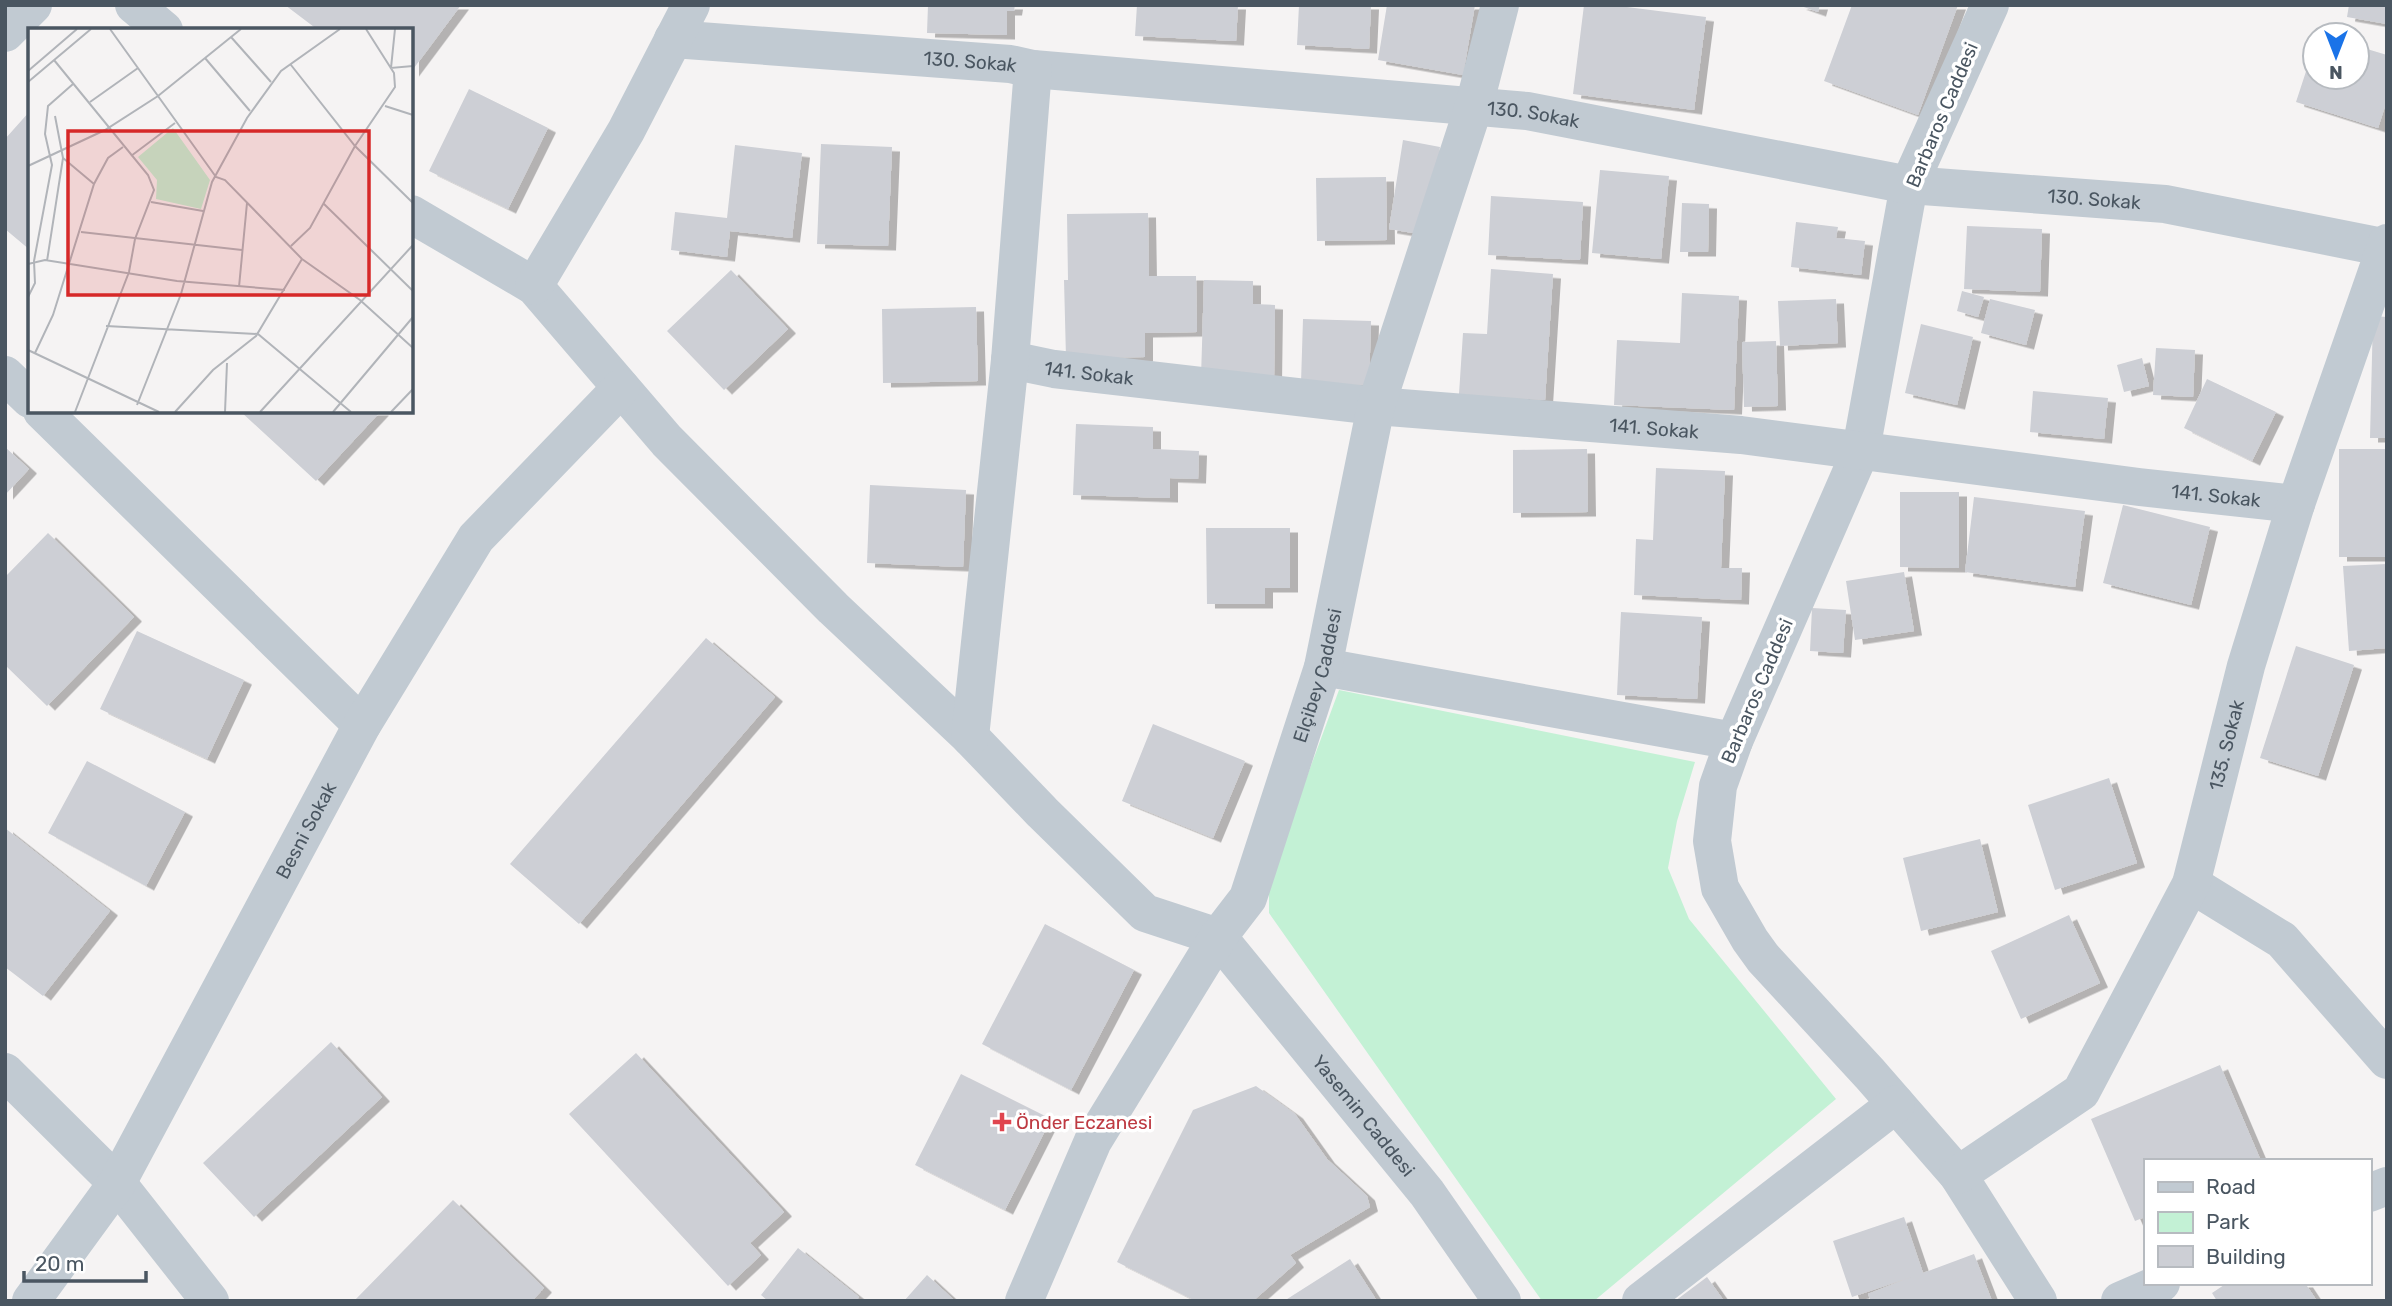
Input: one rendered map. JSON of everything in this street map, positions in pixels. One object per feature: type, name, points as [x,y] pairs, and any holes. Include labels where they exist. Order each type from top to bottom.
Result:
[{"type":"street","points":[[5,33],[33,5]]},
{"type":"street","points":[[134,5],[162,28]]},
{"type":"street","points":[[534,286],[626,131],[691,5]]},
{"type":"street","name":"Elçibey Caddesi","points":[[1024,1301],[1093,1141],[1218,937],[1248,898],[1323,667],[1376,406],[1474,106],[1500,5]]},
{"type":"street","name":"Barbaros Caddesi","points":[[1990,5],[1909,185],[1861,450],[1734,741],[1718,786],[1712,841],[1720,888],[1750,940],[1958,1175],[2038,1301]]},
{"type":"street","name":"130. Sokak","points":[[673,39],[1010,64],[1033,69],[1527,111],[1909,185],[2165,204],[2386,246]]},
{"type":"street","points":[[970,737],[1010,360],[1033,69]]},
{"type":"street","points":[[413,215],[534,286],[667,441],[833,608],[970,737],[1145,913],[1218,937]]},
{"type":"street","name":"135. Sokak","points":[[1958,1175],[2081,1092],[2191,884],[2246,666],[2296,505],[2386,246]]},
{"type":"street","name":"141. Sokak","points":[[1010,360],[1054,369],[1376,406],[1741,435],[2296,505]]},
{"type":"street","points":[[5,375],[28,397]]},
{"type":"street","name":"Besni Sokak","points":[[31,1301],[117,1183],[362,725],[476,538],[621,388]]},
{"type":"street","points":[[44,413],[362,725]]},
{"type":"street","points":[[1323,667],[1734,741]]},
{"type":"street","points":[[2191,884],[2282,940],[2387,1060]]},
{"type":"street","name":"Yasemin Caddesi","points":[[1218,937],[1427,1192],[1502,1301]]},
{"type":"street","points":[[5,1072],[117,1183],[210,1301]]},
{"type":"street","points":[[1641,1301],[1896,1104]]},
{"type":"street","points":[[2120,1301],[2156,1285]]},
{"type":"green space","points":[[1339,690],[1695,762],[1677,821],[1668,868],[1689,919],[1836,1099],[1594,1301],[1542,1301],[1269,913],[1269,879]]},
{"type":"building","points":[[285,5],[461,5],[413,69],[413,28],[315,28]]},
{"type":"building","points":[[928,5],[1015,5],[1014,11],[1007,11],[1007,35],[927,33]]},
{"type":"building","points":[[1137,5],[1238,5],[1236,41],[1135,36]]},
{"type":"building","points":[[1299,5],[1371,5],[1369,49],[1297,45]]},
{"type":"building","points":[[1387,5],[1475,5],[1463,75],[1378,60]]},
{"type":"building","points":[[1584,5],[1611,5],[1706,17],[1694,110],[1573,94]]},
{"type":"building","points":[[1798,5],[1820,5],[1818,12]]},
{"type":"building","points":[[1852,5],[1958,5],[1918,115],[1824,81]]},
{"type":"building","points":[[2349,5],[2387,5],[2387,24],[2347,17]]},
{"type":"building","points":[[2371,50],[2387,55],[2387,100],[2378,128],[2296,102],[2301,87],[2301,91],[2371,91]]},
{"type":"building","points":[[469,89],[548,128],[508,209],[429,171]]},
{"type":"building","points":[[28,113],[28,248],[5,229],[5,139]]},
{"type":"building","points":[[1403,140],[1440,147],[1425,235],[1389,229]]},
{"type":"building","points":[[821,144],[892,147],[888,246],[817,244]]},
{"type":"building","points":[[735,145],[802,153],[792,238],[730,231],[727,257],[671,250],[675,212],[727,218]]},
{"type":"building","points":[[1600,170],[1669,176],[1661,259],[1592,253]]},
{"type":"building","points":[[1386,177],[1387,240],[1317,241],[1316,178]]},
{"type":"building","points":[[1491,196],[1583,202],[1580,260],[1488,255]]},
{"type":"building","points":[[1682,203],[1709,204],[1708,252],[1680,252]]},
{"type":"building","points":[[1148,213],[1149,276],[1196,276],[1197,332],[1145,333],[1145,357],[1066,358],[1064,280],[1068,280],[1067,214]]},
{"type":"building","points":[[1796,222],[1838,227],[1836,238],[1865,241],[1861,275],[1791,267]]},
{"type":"building","points":[[1967,226],[2042,229],[2040,292],[1964,289]]},
{"type":"building","points":[[1491,269],[1553,274],[1545,400],[1459,394],[1463,333],[1487,334]]},
{"type":"building","points":[[731,270],[788,329],[724,390],[667,331]]},
{"type":"building","points":[[1204,280],[1253,281],[1253,304],[1275,305],[1274,379],[1201,377]]},
{"type":"building","points":[[1962,291],[1984,297],[1978,317],[1957,311]]},
{"type":"building","points":[[1682,293],[1739,296],[1734,410],[1614,405],[1617,340],[1680,343]]},
{"type":"building","points":[[1836,299],[1838,343],[1780,346],[1778,301]]},
{"type":"building","points":[[1990,299],[2035,310],[2026,345],[1981,333]]},
{"type":"building","points":[[976,307],[978,381],[883,383],[882,309]]},
{"type":"building","points":[[2373,316],[2387,317],[2387,438],[2370,438]]},
{"type":"building","points":[[1303,319],[1371,321],[1369,385],[1301,383]]},
{"type":"building","points":[[1921,324],[1973,337],[1957,405],[1905,393]]},
{"type":"building","points":[[1776,341],[1778,406],[1744,407],[1742,342]]},
{"type":"building","points":[[2156,348],[2195,350],[2193,397],[2153,395]]},
{"type":"building","points":[[2142,358],[2149,386],[2124,392],[2117,365]]},
{"type":"building","points":[[2207,379],[2276,412],[2252,461],[2184,428]]},
{"type":"building","points":[[2033,391],[2108,398],[2104,439],[2030,432]]},
{"type":"building","points":[[242,413],[379,413],[316,481]]},
{"type":"building","points":[[1076,424],[1153,427],[1153,449],[1199,451],[1198,479],[1170,478],[1170,498],[1073,495]]},
{"type":"building","points":[[5,447],[29,469],[5,495]]},
{"type":"building","points":[[1587,449],[1588,512],[1513,513],[1513,450]]},
{"type":"building","points":[[2339,449],[2387,449],[2387,557],[2339,557]]},
{"type":"building","points":[[1656,468],[1725,471],[1721,568],[1742,568],[1741,600],[1634,595],[1636,539],[1653,540]]},
{"type":"building","points":[[870,485],[966,490],[963,567],[867,563]]},
{"type":"building","points":[[1900,492],[1959,492],[1959,568],[1900,567]]},
{"type":"building","points":[[1974,497],[2085,511],[2075,587],[1965,572]]},
{"type":"building","points":[[2123,505],[2210,527],[2191,605],[2103,583]]},
{"type":"building","points":[[1206,528],[1290,528],[1290,588],[1265,588],[1265,604],[1207,604]]},
{"type":"building","points":[[48,533],[134,617],[47,706],[5,665],[5,577]]},
{"type":"building","points":[[2387,564],[2387,648],[2349,651],[2343,566]]},
{"type":"building","points":[[1904,572],[1914,631],[1855,640],[1846,581]]},
{"type":"building","points":[[1812,608],[1846,610],[1843,653],[1810,651]]},
{"type":"building","points":[[1621,612],[1702,617],[1697,699],[1617,695]]},
{"type":"building","points":[[137,631],[244,680],[207,759],[100,709]]},
{"type":"building","points":[[706,638],[775,697],[579,924],[510,864]]},
{"type":"building","points":[[2296,646],[2354,665],[2318,776],[2260,758]]},
{"type":"building","points":[[1153,724],[1245,761],[1213,838],[1122,801]]},
{"type":"building","points":[[87,761],[185,812],[146,886],[48,833]]},
{"type":"building","points":[[2109,778],[2137,863],[2055,890],[2028,805]]},
{"type":"building","points":[[5,828],[110,911],[43,996],[5,967]]},
{"type":"building","points":[[1980,839],[1998,912],[1921,931],[1903,858]]},
{"type":"building","points":[[2069,915],[2100,983],[2021,1019],[1991,951]]},
{"type":"building","points":[[1045,924],[1134,970],[1071,1090],[982,1044]]},
{"type":"building","points":[[331,1042],[382,1097],[254,1217],[203,1163]]},
{"type":"building","points":[[636,1053],[784,1212],[750,1243],[761,1255],[728,1286],[569,1114]]},
{"type":"building","points":[[2220,1065],[2260,1159],[2144,1159],[2144,1217],[2135,1221],[2091,1119]]},
{"type":"building","points":[[961,1074],[1051,1119],[1005,1210],[915,1165]]},
{"type":"building","points":[[1256,1086],[1295,1114],[1327,1159],[1367,1196],[1370,1207],[1290,1255],[1296,1263],[1253,1301],[1196,1301],[1117,1262],[1193,1110]]},
{"type":"building","points":[[453,1200],[544,1288],[532,1301],[354,1301]]},
{"type":"building","points":[[1904,1217],[1923,1273],[1974,1254],[1992,1301],[1871,1301],[1868,1294],[1911,1277],[1852,1297],[1833,1241]]},
{"type":"building","points":[[798,1248],[859,1297],[856,1301],[768,1301],[761,1295]]},
{"type":"building","points":[[1350,1259],[1377,1301],[1284,1301]]},
{"type":"building","points":[[927,1275],[955,1301],[904,1301]]},
{"type":"building","points":[[1707,1277],[1724,1301],[1675,1301]]},
{"type":"building","points":[[2224,1285],[2306,1285],[2317,1301],[2217,1301],[2212,1293]]},
{"type":"place","name":"Önder Eczanesi","points":[[1002,1122]]}]
